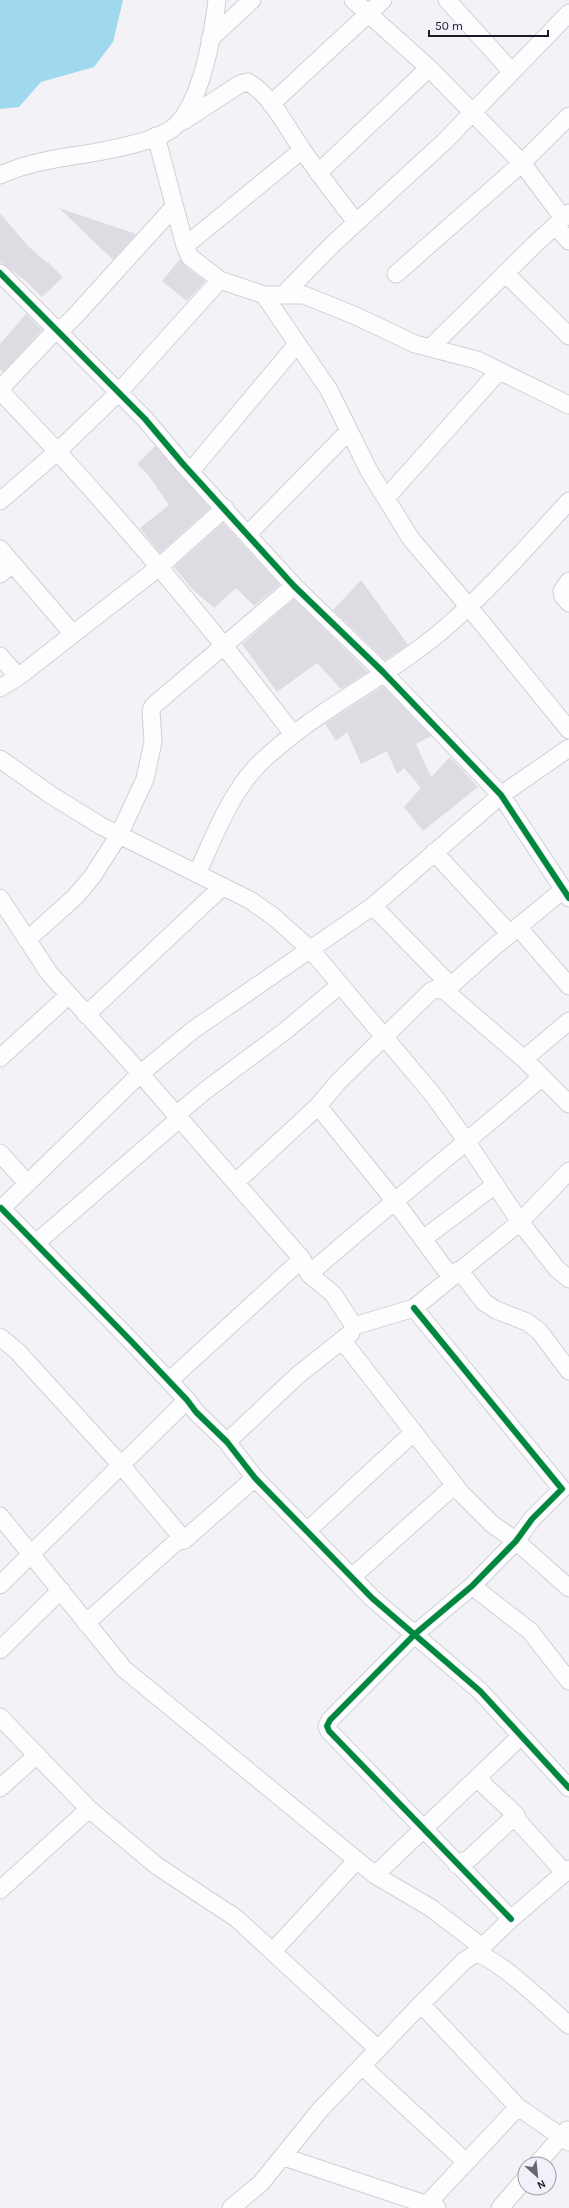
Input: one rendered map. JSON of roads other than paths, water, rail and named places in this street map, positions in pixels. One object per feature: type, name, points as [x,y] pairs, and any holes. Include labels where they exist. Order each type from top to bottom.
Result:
[{"type":"street","points":[[173,128],[192,102],[203,73],[217,0]]},
{"type":"street","points":[[210,39],[252,0]]},
{"type":"street","points":[[353,0],[429,68],[522,163],[562,219],[569,241]]},
{"type":"street","points":[[271,104],[370,14],[383,0]]},
{"type":"street","points":[[446,0],[512,72]]},
{"type":"street","points":[[284,294],[356,222],[445,141],[569,13]]},
{"type":"street","points":[[318,173],[429,68]]},
{"type":"street","points":[[0,175],[45,160],[92,153],[146,141],[173,128],[240,84],[248,82],[255,86],[271,104],[318,173],[356,222]]},
{"type":"street","points":[[396,274],[522,163],[569,116]]},
{"type":"street","points":[[156,136],[185,246],[190,257],[220,280],[264,295],[304,295],[356,316],[415,344],[476,360],[569,405]]},
{"type":"street","points":[[185,246],[302,150]]},
{"type":"street","points":[[174,207],[75,316],[66,325],[56,330],[0,390],[58,451],[224,644],[293,734]]},
{"type":"street","points":[[430,348],[505,273],[562,219]]},
{"type":"street","points":[[0,273],[119,392],[294,586],[383,672],[501,795],[566,893],[514,930],[448,989],[436,989],[430,991],[338,1082],[318,1106],[236,1182]]},
{"type":"street","points":[[505,273],[569,336]]},
{"type":"street","points":[[0,501],[58,451],[119,392],[220,280]]},
{"type":"street","points":[[264,295],[328,390],[386,498],[411,539],[470,607],[569,730]]},
{"type":"street","points":[[190,472],[298,344]]},
{"type":"street","points":[[386,498],[499,371]]},
{"type":"street","points":[[248,534],[349,431]]},
{"type":"street","points":[[197,874],[230,804],[256,767],[293,734],[436,636],[470,607],[569,501]]},
{"type":"street","points":[[0,688],[18,677],[158,568],[225,508]]},
{"type":"street","points":[[0,549],[6,569],[73,634]]},
{"type":"street","points":[[569,581],[562,591],[569,603]]},
{"type":"street","points":[[27,940],[75,897],[92,878],[119,835],[145,779],[153,742],[151,711],[153,706],[294,586]]},
{"type":"street","points":[[0,656],[18,677]]},
{"type":"street","points":[[569,748],[501,795],[372,906],[311,950],[193,1030],[140,1074],[26,1182],[0,1209],[36,1243],[169,1380],[196,1412],[227,1442],[255,1478],[306,1531],[372,1598],[480,1692],[569,1788]]},
{"type":"street","points":[[0,759],[51,795],[119,835],[250,900],[274,917],[311,950],[434,1096],[468,1142],[520,1222],[557,1269],[569,1279]]},
{"type":"street","points":[[434,852],[569,986]]},
{"type":"street","points":[[86,1015],[222,887]]},
{"type":"street","points":[[0,898],[49,973],[236,1182],[306,1266],[333,1294],[354,1326],[352,1333],[298,1375],[227,1442]]},
{"type":"street","points":[[372,906],[448,989],[524,1059],[569,1104]]},
{"type":"street","points":[[36,1243],[178,1117],[206,1090],[285,1031],[340,985]]},
{"type":"street","points":[[0,1058],[69,995]]},
{"type":"street","points":[[524,1059],[569,1021]]},
{"type":"street","points":[[169,1380],[306,1266],[468,1142],[542,1078]]},
{"type":"street","points":[[318,1106],[394,1200],[423,1239],[455,1274],[484,1302],[496,1310],[527,1322],[539,1331],[569,1371]]},
{"type":"street","points":[[0,1153],[26,1182]]},
{"type":"street","points":[[354,1326],[414,1308],[520,1222],[569,1171]]},
{"type":"street","points":[[423,1239],[495,1184]]},
{"type":"street","points":[[414,1308],[566,1486],[532,1519],[516,1541],[472,1586],[415,1634],[330,1720],[327,1726],[329,1731],[423,1830],[511,1919]]},
{"type":"street","points":[[0,1337],[17,1351],[121,1465],[184,1540]]},
{"type":"street","points":[[342,1340],[461,1493],[492,1524],[516,1541],[569,1588]]},
{"type":"street","points":[[0,1585],[187,1400]]},
{"type":"street","points":[[306,1531],[414,1432]]},
{"type":"street","points":[[86,1623],[176,1542],[184,1540],[255,1478]]},
{"type":"street","points":[[352,1577],[455,1485]]},
{"type":"street","points":[[0,1516],[124,1669],[376,1875],[431,1908],[483,1955],[569,2025]]},
{"type":"street","points":[[472,1586],[530,1631],[569,1681]]},
{"type":"street","points":[[0,1650],[61,1590]]},
{"type":"street","points":[[0,1717],[89,1809],[157,1866],[236,1918],[378,2049]]},
{"type":"street","points":[[376,1875],[521,1736]]},
{"type":"street","points":[[0,1788],[37,1755]]},
{"type":"street","points":[[231,2208],[261,2183],[284,2157],[320,2110],[421,2004],[464,1961],[479,1950],[511,1919],[567,1871],[518,1820],[516,1816],[484,1785],[480,1775]]},
{"type":"street","points":[[0,1890],[89,1809]]},
{"type":"street","points":[[458,1865],[470,1858],[516,1816]]},
{"type":"street","points":[[273,1951],[357,1860]]},
{"type":"street","points":[[421,2004],[518,2107],[566,2136],[546,2156]]},
{"type":"street","points":[[362,2066],[466,2162]]},
{"type":"street","points":[[284,2157],[432,2206],[466,2162],[518,2107]]},
{"type":"street","points":[[500,2208],[517,2188]]},
{"type":"water","points":[[0,0],[123,0],[113,42],[94,67],[41,82],[19,107],[0,109]]}]
